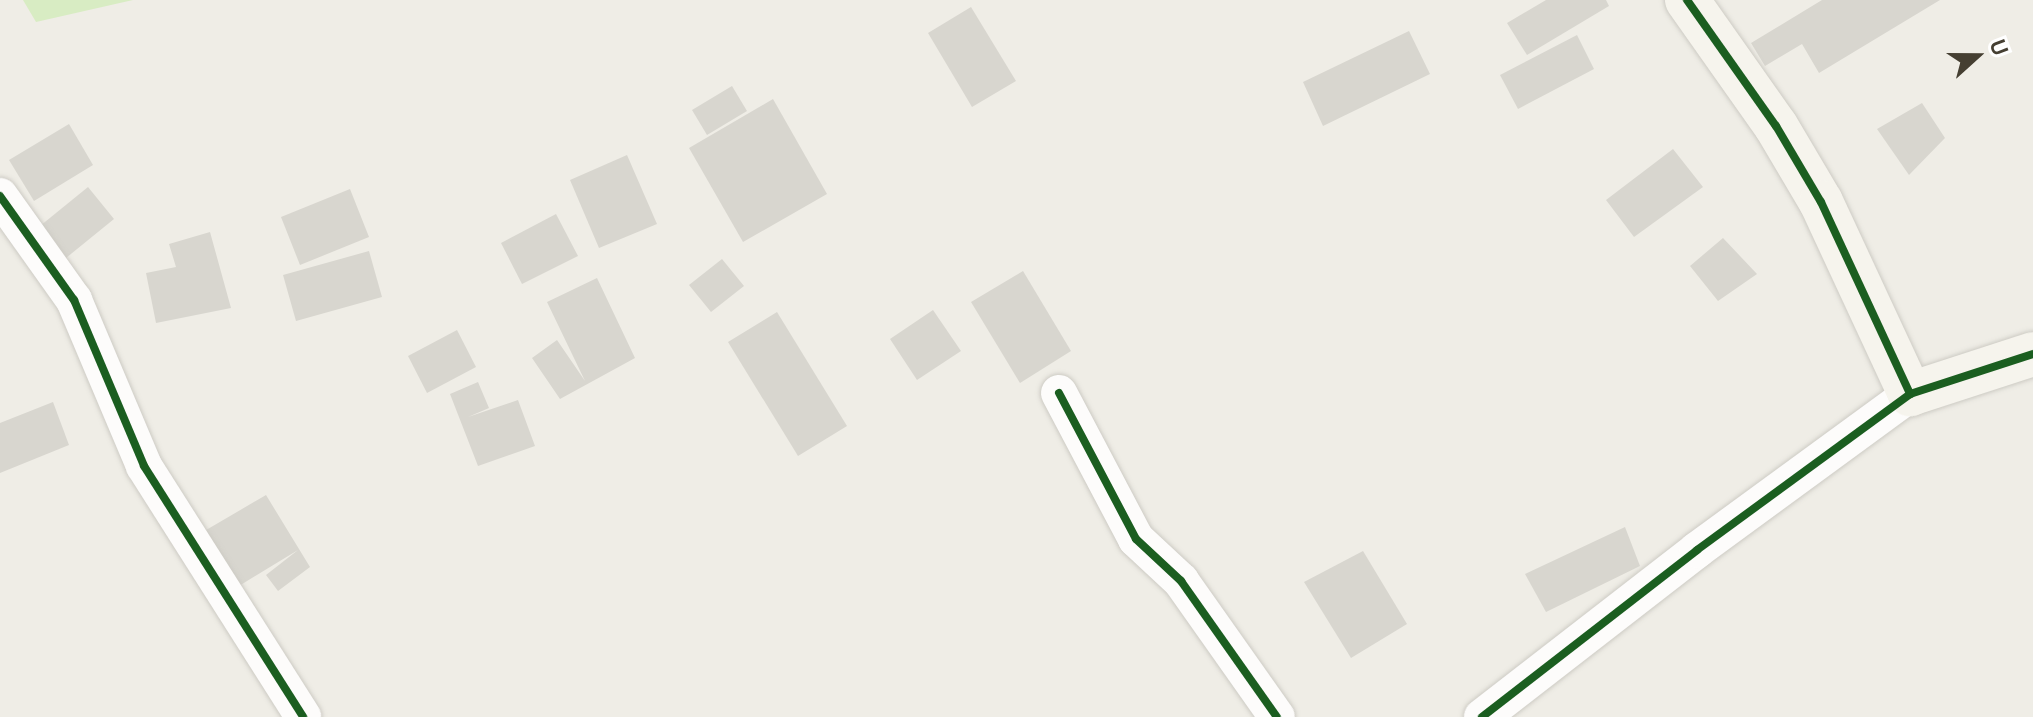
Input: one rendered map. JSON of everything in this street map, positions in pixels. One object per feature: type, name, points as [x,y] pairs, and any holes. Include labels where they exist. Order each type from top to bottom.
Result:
[{"type":"street","points":[[1687,0],[1776,126],[1821,202],[1910,394]]},
{"type":"street","points":[[0,196],[74,300],[144,466],[303,717]]},
{"type":"street","points":[[1482,717],[1697,550],[1910,394],[2033,354]]},
{"type":"street","points":[[1059,393],[1136,539],[1181,581],[1277,717]]},
{"type":"green space","points":[[23,0],[133,0],[36,22]]},
{"type":"building","points":[[1546,0],[1606,0],[1609,6],[1527,55],[1507,23]]},
{"type":"building","points":[[1822,0],[1940,0],[1819,73],[1802,44],[1765,66],[1751,43]]},
{"type":"building","points":[[971,7],[1016,81],[972,107],[928,33]]},
{"type":"building","points":[[1409,31],[1430,74],[1323,126],[1303,82]]},
{"type":"building","points":[[1577,35],[1594,69],[1518,109],[1500,75]]},
{"type":"building","points":[[732,86],[747,111],[707,135],[692,110]]},
{"type":"building","points":[[773,99],[827,194],[743,242],[689,148]]},
{"type":"building","points":[[1922,103],[1945,138],[1909,175],[1877,129]]},
{"type":"building","points":[[69,124],[93,165],[34,201],[9,160]]},
{"type":"building","points":[[1673,149],[1703,187],[1634,237],[1606,200]]},
{"type":"building","points":[[627,155],[657,224],[599,248],[570,180]]},
{"type":"building","points":[[88,187],[114,219],[66,258],[40,226]]},
{"type":"building","points":[[350,189],[369,237],[300,265],[281,217]]},
{"type":"building","points":[[556,214],[578,256],[522,284],[501,243]]},
{"type":"building","points":[[210,232],[231,308],[156,323],[146,273],[176,267],[169,244]]},
{"type":"building","points":[[1723,238],[1757,274],[1718,301],[1690,266]]},
{"type":"building","points":[[369,251],[382,297],[296,321],[283,275]]},
{"type":"building","points":[[722,259],[744,286],[711,312],[689,285]]},
{"type":"building","points":[[1023,271],[1071,351],[1020,383],[971,302]]},
{"type":"building","points":[[597,278],[635,358],[560,399],[532,358],[557,340],[585,381],[547,302]]},
{"type":"building","points":[[933,310],[961,351],[917,380],[890,339]]},
{"type":"building","points":[[777,312],[847,426],[798,456],[728,342]]},
{"type":"building","points":[[457,330],[476,367],[427,393],[408,356]]},
{"type":"building","points":[[478,382],[489,408],[468,417],[518,400],[535,446],[478,466],[450,394]]},
{"type":"building","points":[[53,402],[69,445],[0,473],[0,423]]},
{"type":"building","points":[[266,495],[310,567],[278,591],[266,575],[298,550],[234,589],[201,533]]},
{"type":"building","points":[[1625,527],[1640,566],[1546,612],[1525,574]]},
{"type":"building","points":[[1363,551],[1407,624],[1351,658],[1304,582]]},
{"type":"cycle path","points":[[1687,0],[1776,126],[1821,202],[1910,394],[2033,354]]},
{"type":"cycle path","points":[[0,196],[74,300],[144,466],[303,717]]},
{"type":"cycle path","points":[[1059,393],[1136,539],[1181,581],[1277,717]]},
{"type":"cycle path","points":[[1482,717],[1697,550],[1910,394]]}]
